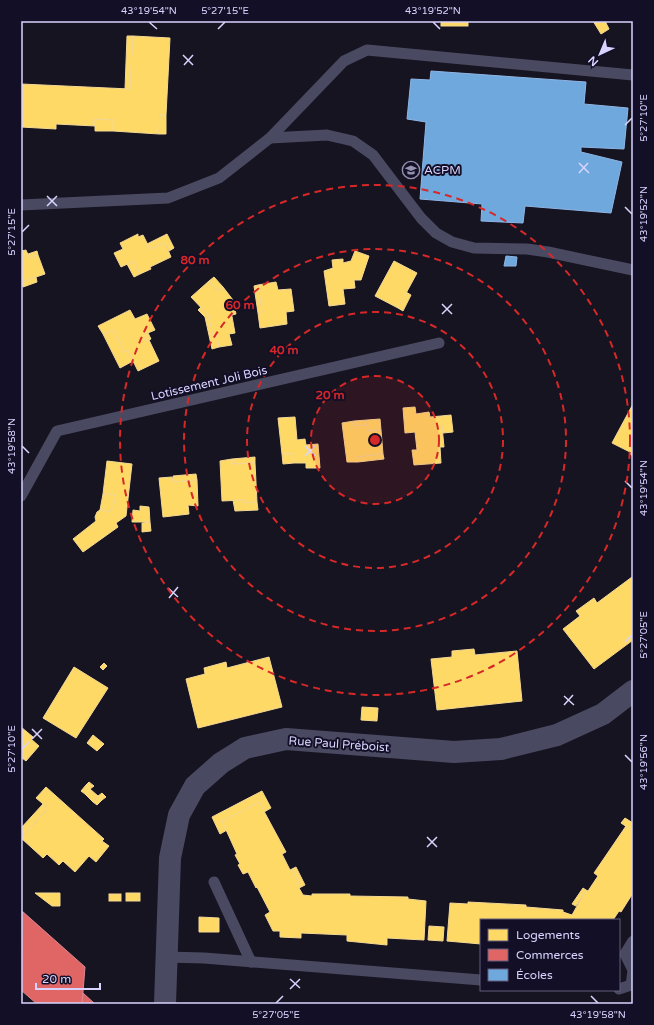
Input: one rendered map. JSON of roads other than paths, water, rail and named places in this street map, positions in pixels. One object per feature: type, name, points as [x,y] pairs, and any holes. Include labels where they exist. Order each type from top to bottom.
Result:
[{"type":"street","name":"Rue Paul Préboist","points":[[165,1004],[170,858],[179,815],[195,786],[222,763],[245,748],[286,739],[454,752],[501,749],[557,735],[602,714],[633,691]]},
{"type":"lane","points":[[21,205],[168,198],[219,178],[270,138],[344,61],[367,50],[633,75]]},
{"type":"lane","points":[[270,138],[327,135],[353,141],[373,155],[421,218],[436,232],[452,242],[474,248],[527,249],[548,252],[633,270]]},
{"type":"lane","name":"Lotissement Joli Bois","points":[[21,496],[57,431],[439,343]]},
{"type":"lane","points":[[214,882],[252,962]]},
{"type":"lane","points":[[620,989],[631,985],[633,970],[625,954],[633,941]]},
{"type":"lane","points":[[166,957],[252,962],[480,980]]},
{"type":"place","name":"ACPM","points":[[411,170]]}]
